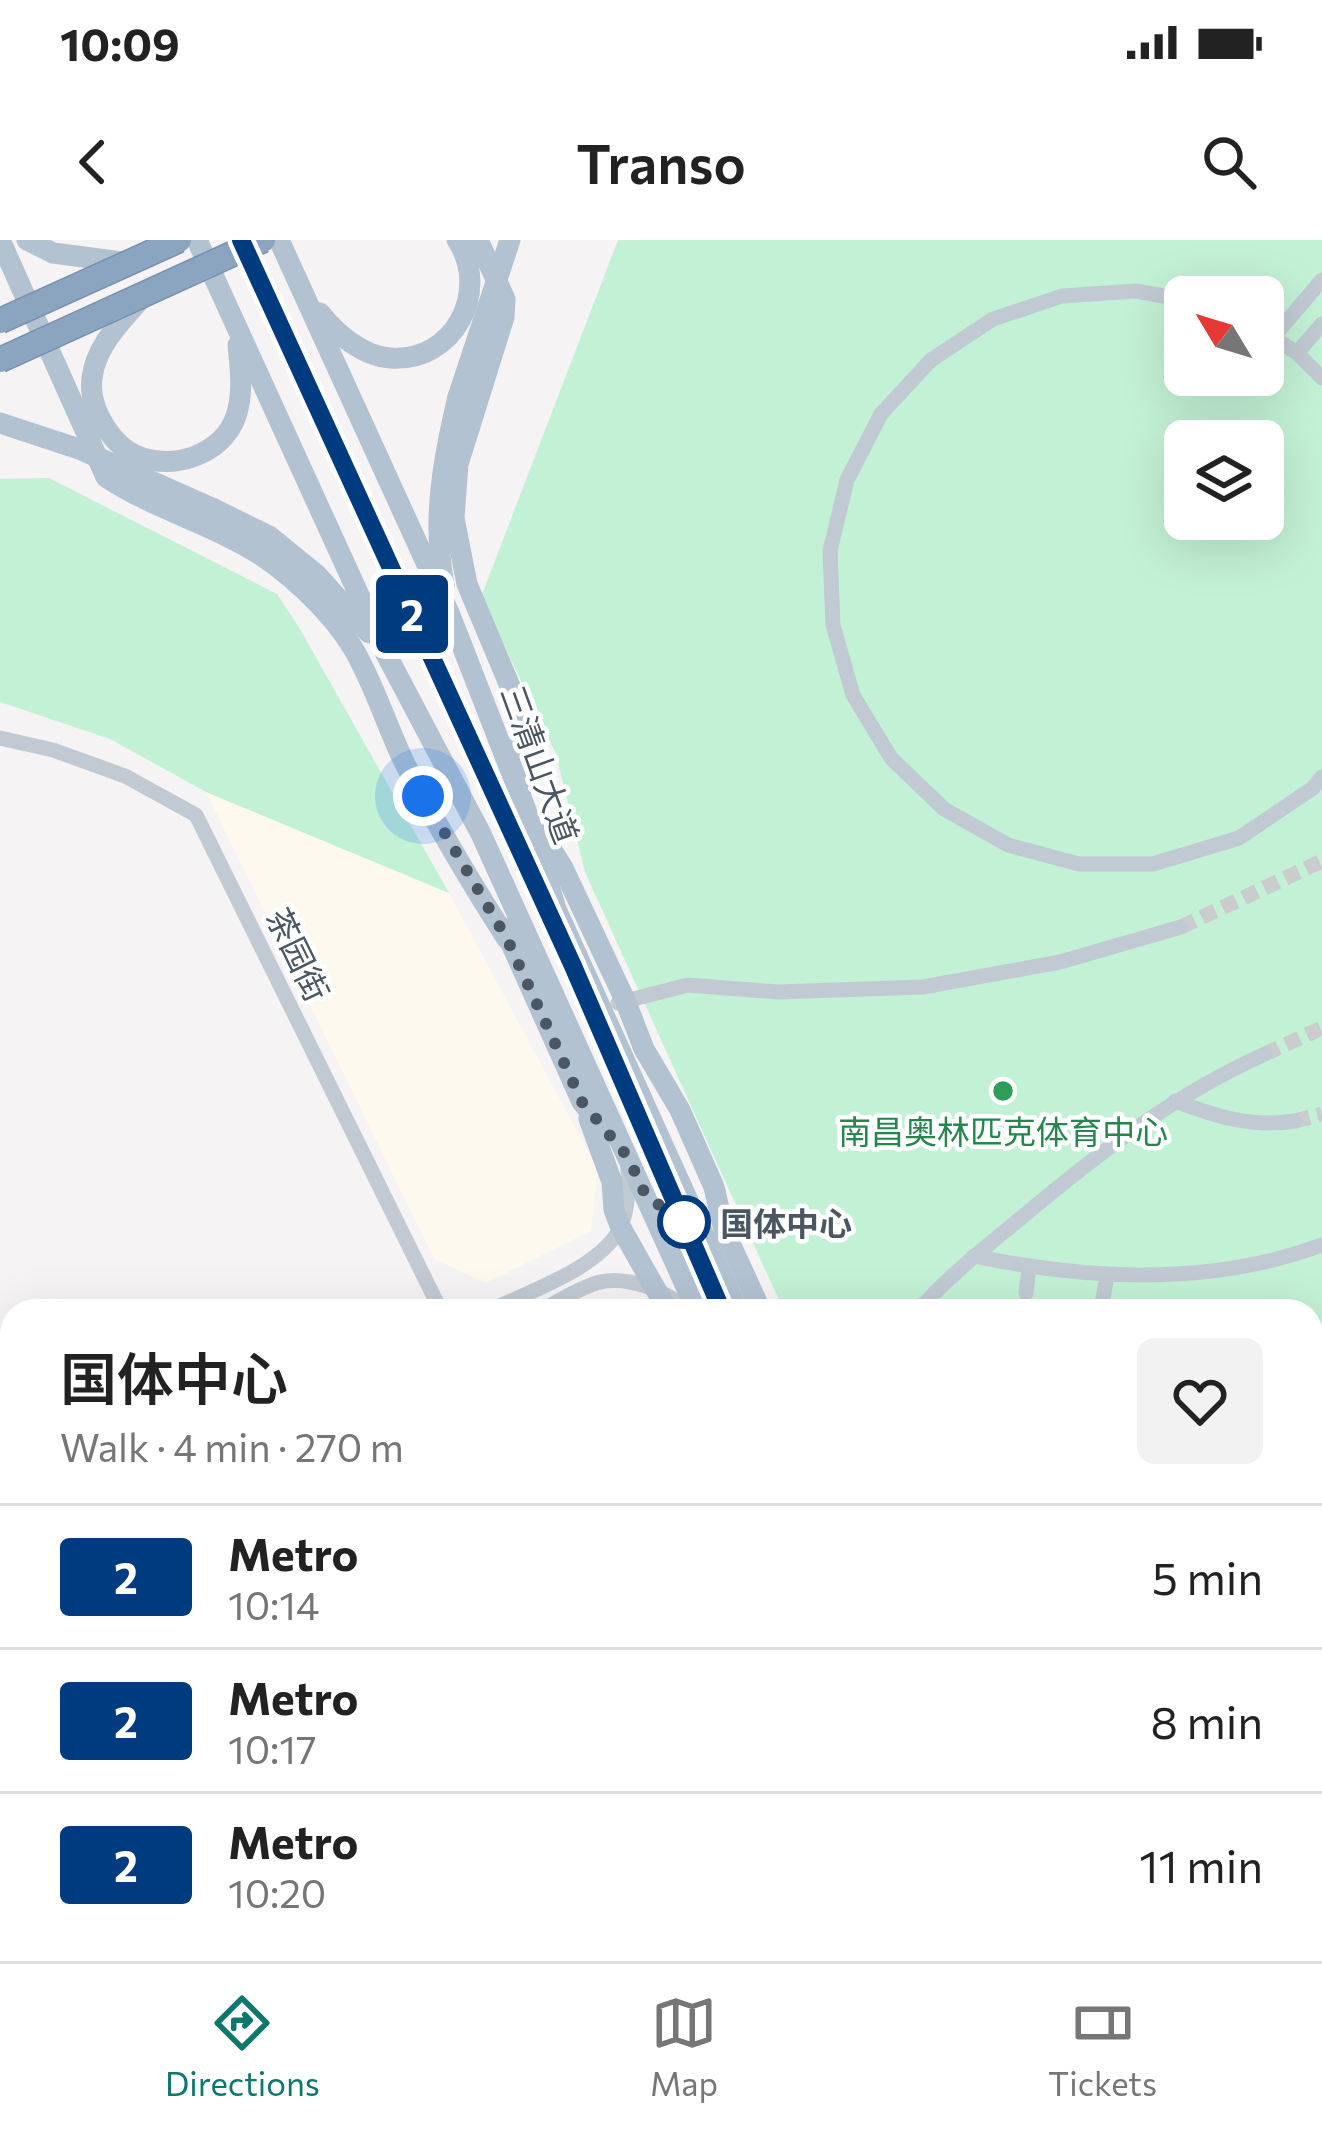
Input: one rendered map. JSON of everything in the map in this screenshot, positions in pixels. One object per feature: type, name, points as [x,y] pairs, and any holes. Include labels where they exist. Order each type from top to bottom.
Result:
[{"type":"highway","points":[[0,360],[262,240]]},
{"type":"highway","points":[[0,321],[129,263],[193,243]]},
{"type":"main road","points":[[0,240],[106,477],[131,494],[264,557],[342,630],[361,661],[405,764],[507,939],[582,1102],[613,1182],[614,1210],[621,1228],[662,1299]]},
{"type":"main road","points":[[27,240],[53,253],[129,263]]},
{"type":"main road","name":"三清山大道","points":[[279,240],[450,615],[526,810],[556,909],[733,1299]]},
{"type":"main road","points":[[301,289],[333,329],[370,353],[387,358],[425,353],[459,326],[468,302],[472,279],[458,240]]},
{"type":"main road","points":[[478,240],[505,299],[504,317],[458,464],[454,518],[467,584],[517,704],[526,810],[563,868],[644,1049],[680,1109],[714,1187],[724,1230],[756,1299]]},
{"type":"main road","points":[[450,615],[437,526],[443,456],[510,240]]},
{"type":"main road","points":[[193,243],[237,327],[385,652],[481,834],[687,1299]]},
{"type":"main road","points":[[146,293],[110,334],[97,356],[91,381],[101,421],[137,457],[158,462],[183,460],[207,452],[226,435],[238,412],[237,327]]},
{"type":"main road","points":[[0,423],[79,449],[269,536],[317,574],[385,652]]},
{"type":"main road","points":[[481,834],[507,939]]},
{"type":"main road","points":[[582,1102],[628,1157]]},
{"type":"street","points":[[1284,318],[1322,280]]},
{"type":"street","points":[[1164,296],[1136,291],[1062,296],[992,319],[931,360],[881,414],[847,479],[830,551],[832,625],[853,695],[891,758],[944,809],[1008,845],[1079,864],[1153,864],[1239,838],[1322,777]]},
{"type":"street","points":[[1297,353],[1322,324]]},
{"type":"street","points":[[1284,344],[1322,378]]},
{"type":"street","name":"茶园街","points":[[0,737],[125,776],[196,815],[435,1299]]},
{"type":"street","points":[[602,1011],[688,985],[778,992],[923,987],[1060,962],[1181,927]]},
{"type":"street","points":[[931,1299],[974,1256],[1088,1162],[1175,1101],[1265,1054]]},
{"type":"street","points":[[1175,1101],[1222,1119],[1270,1125],[1295,1121]]},
{"type":"street","points":[[513,1299],[589,1262],[609,1244],[621,1228],[628,1201],[628,1157]]},
{"type":"street","points":[[974,1256],[1029,1268],[1107,1276],[1213,1272],[1295,1256],[1322,1245]]},
{"type":"street","points":[[1026,1293],[1029,1268]]},
{"type":"street","points":[[1103,1298],[1107,1276]]},
{"type":"street","points":[[564,1299],[599,1282],[631,1282],[660,1299]]},
{"type":"shaded area","points":[[206,792],[449,893],[598,1170],[591,1231],[486,1283],[434,1259]]},
{"type":"green space","name":"南昌奥林匹克体育中心","points":[[618,240],[1322,240],[1322,1299],[779,1299],[585,872],[556,754],[481,597]]},
{"type":"green space","points":[[49,478],[277,594],[449,893],[206,792],[110,739],[0,702],[0,479]]},
{"type":"tunnel","points":[[1181,927],[1322,861]]},
{"type":"tunnel","points":[[1265,1054],[1322,1028]]},
{"type":"tunnel","points":[[1295,1121],[1322,1114]]},
{"type":"metro line","name":"2","points":[[241,240],[573,966],[717,1299]]},
{"type":"place","name":"南昌奥林匹克体育中心","points":[[1003,1091]]},
{"type":"place","name":"国体中心","points":[[684,1222]]},
{"type":"route","points":[[423,796],[507,939],[582,1102],[628,1157],[646,1196],[684,1222]]}]
